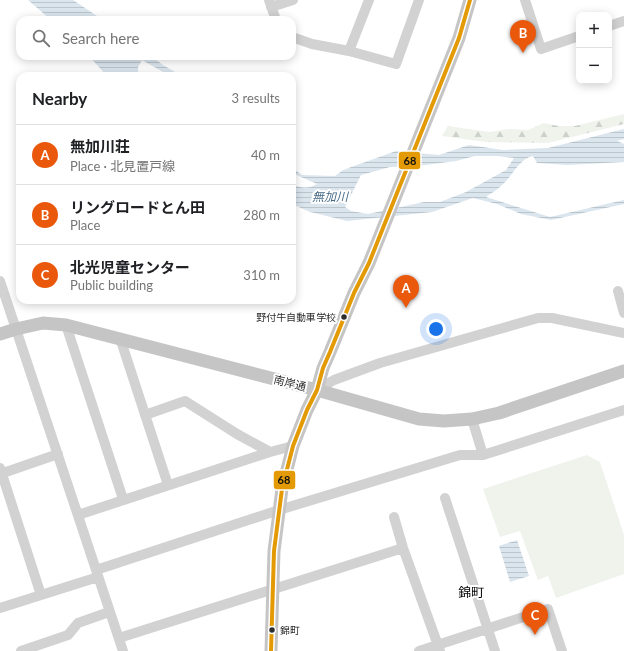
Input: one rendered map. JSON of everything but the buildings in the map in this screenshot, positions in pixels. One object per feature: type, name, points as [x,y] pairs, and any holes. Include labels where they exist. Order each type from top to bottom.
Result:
[{"type":"main road","points":[[271,651],[274,551],[279,510],[292,446],[317,390],[323,368],[434,89],[464,0]]},
{"type":"main road","points":[[434,89],[459,38],[470,0]]},
{"type":"main road","name":"南岸通","points":[[0,334],[43,323],[66,325],[317,390],[419,419],[444,421],[472,419],[499,413],[624,371]]},
{"type":"street","points":[[274,16],[270,4],[293,0]]},
{"type":"street","points":[[349,51],[369,0]]},
{"type":"street","points":[[296,38],[312,44],[349,51],[396,64],[419,0]]},
{"type":"street","points":[[525,0],[541,49],[576,37]]},
{"type":"street","points":[[612,25],[624,21]]},
{"type":"street","points":[[0,281],[123,651]]},
{"type":"street","points":[[618,292],[624,313]]},
{"type":"street","points":[[317,390],[334,380],[380,363],[538,318],[552,318],[624,333]]},
{"type":"street","points":[[66,325],[123,499]]},
{"type":"street","points":[[120,338],[168,485]]},
{"type":"street","points":[[145,415],[185,401],[237,434],[270,452]]},
{"type":"street","points":[[0,608],[41,595],[97,573],[279,510],[460,455],[483,455],[624,410]]},
{"type":"street","points":[[472,419],[483,455]]},
{"type":"street","points":[[78,515],[123,499],[292,446]]},
{"type":"street","points":[[41,595],[1,472],[58,454]]},
{"type":"street","points":[[445,498],[495,651]]},
{"type":"street","points":[[394,517],[439,648]]},
{"type":"street","points":[[118,638],[404,548]]},
{"type":"street","points":[[419,651],[439,648],[488,628],[548,608],[562,651]]},
{"type":"street","points":[[21,651],[68,635],[78,623],[109,612]]},
{"type":"green space","points":[[624,114],[624,124],[548,143],[486,142],[442,136],[448,126],[489,132],[509,129],[528,130],[544,123],[558,126],[575,126]]},
{"type":"green space","points":[[587,455],[600,462],[624,535],[624,574],[556,598],[548,576],[538,580],[520,531],[500,537],[483,489]]},
{"type":"water","points":[[28,0],[73,0],[97,16],[46,16]]},
{"type":"water","points":[[93,60],[142,60],[138,67],[138,72],[103,72]]},
{"type":"water","points":[[142,60],[156,60],[175,72],[163,72]]},
{"type":"water","name":"無加川","points":[[624,129],[624,139],[617,141],[624,144],[624,162],[568,165],[537,163],[533,156],[524,160],[501,186],[486,197],[550,217],[624,200],[624,204],[551,220],[521,214],[497,204],[473,198],[432,212],[347,221],[310,212],[296,206],[296,186],[305,188],[317,184],[296,175],[296,171],[302,175],[335,176],[343,170],[396,151],[439,155],[469,145],[503,150],[548,148]],"holes":[[[475,156],[514,158],[506,170],[466,192],[440,202],[424,202],[368,214],[351,211],[345,207],[361,175],[390,167],[417,166],[456,161]]]},
{"type":"water","points":[[517,540],[529,576],[510,582],[499,546]]},
{"type":"transit line","name":"68","points":[[271,651],[274,551],[282,489],[293,446],[307,410],[317,390],[323,368],[354,293],[369,263],[459,38],[470,0]]},
{"type":"place","name":"リングロードとん田","points":[[523,53]]},
{"type":"place","name":"無加川荘","points":[[406,308]]},
{"type":"place","name":"野付牛自動車学校","points":[[344,317]]},
{"type":"place","name":"錦町","points":[[272,630]]},
{"type":"place","name":"北光児童センター","points":[[535,635]]},
{"type":"district","name":"錦町","points":[[471,592]]}]
